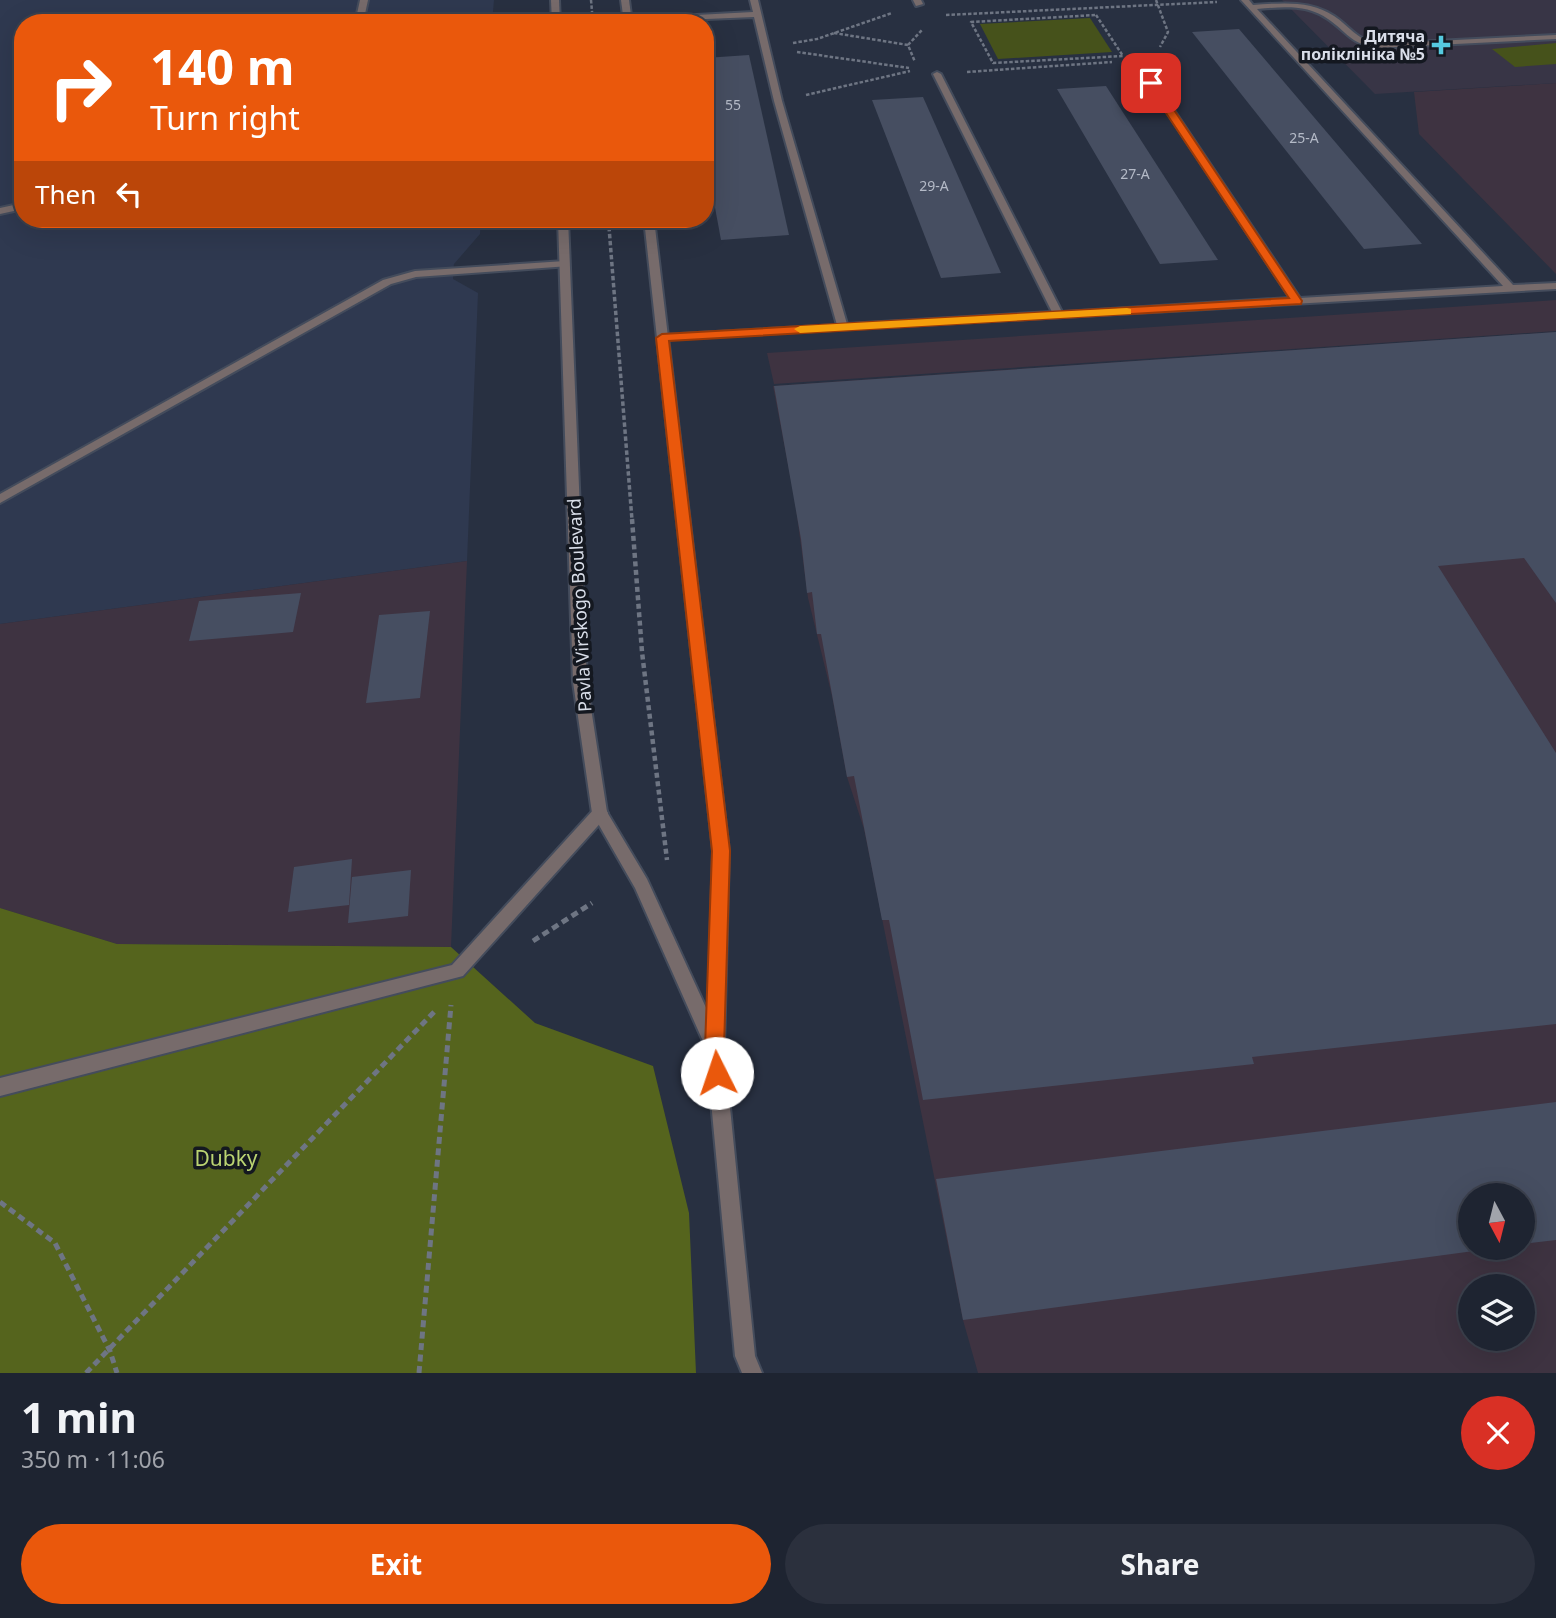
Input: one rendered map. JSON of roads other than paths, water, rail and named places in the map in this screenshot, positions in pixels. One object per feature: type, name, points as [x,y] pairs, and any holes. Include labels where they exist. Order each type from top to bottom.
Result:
[{"type":"street","points":[[754,0],[843,327]]},
{"type":"street","points":[[1247,3],[1320,10],[1359,43],[1375,46],[1556,37]]},
{"type":"street","points":[[1247,3],[1511,289]]},
{"type":"street","points":[[714,16],[758,14]]},
{"type":"street","points":[[1137,61],[1297,301]]},
{"type":"street","points":[[937,74],[1059,315]]},
{"type":"street","name":"Pavla Virskogo Boulevard","points":[[564,228],[580,682],[600,813],[641,884],[715,1048]]},
{"type":"street","name":"Pavla Virskogo Boulevard","points":[[650,228],[721,851],[715,1048],[745,1356],[752,1373]]},
{"type":"street","points":[[0,499],[387,282],[415,274],[565,264]]},
{"type":"street","points":[[662,338],[1556,286]]},
{"type":"street","points":[[0,1087],[457,971],[600,813]]},
{"type":"place","name":"Дитяча поліклініка №5","points":[[1441,45]]},
{"type":"park label","name":"Dubky","points":[[226,1159]]}]
